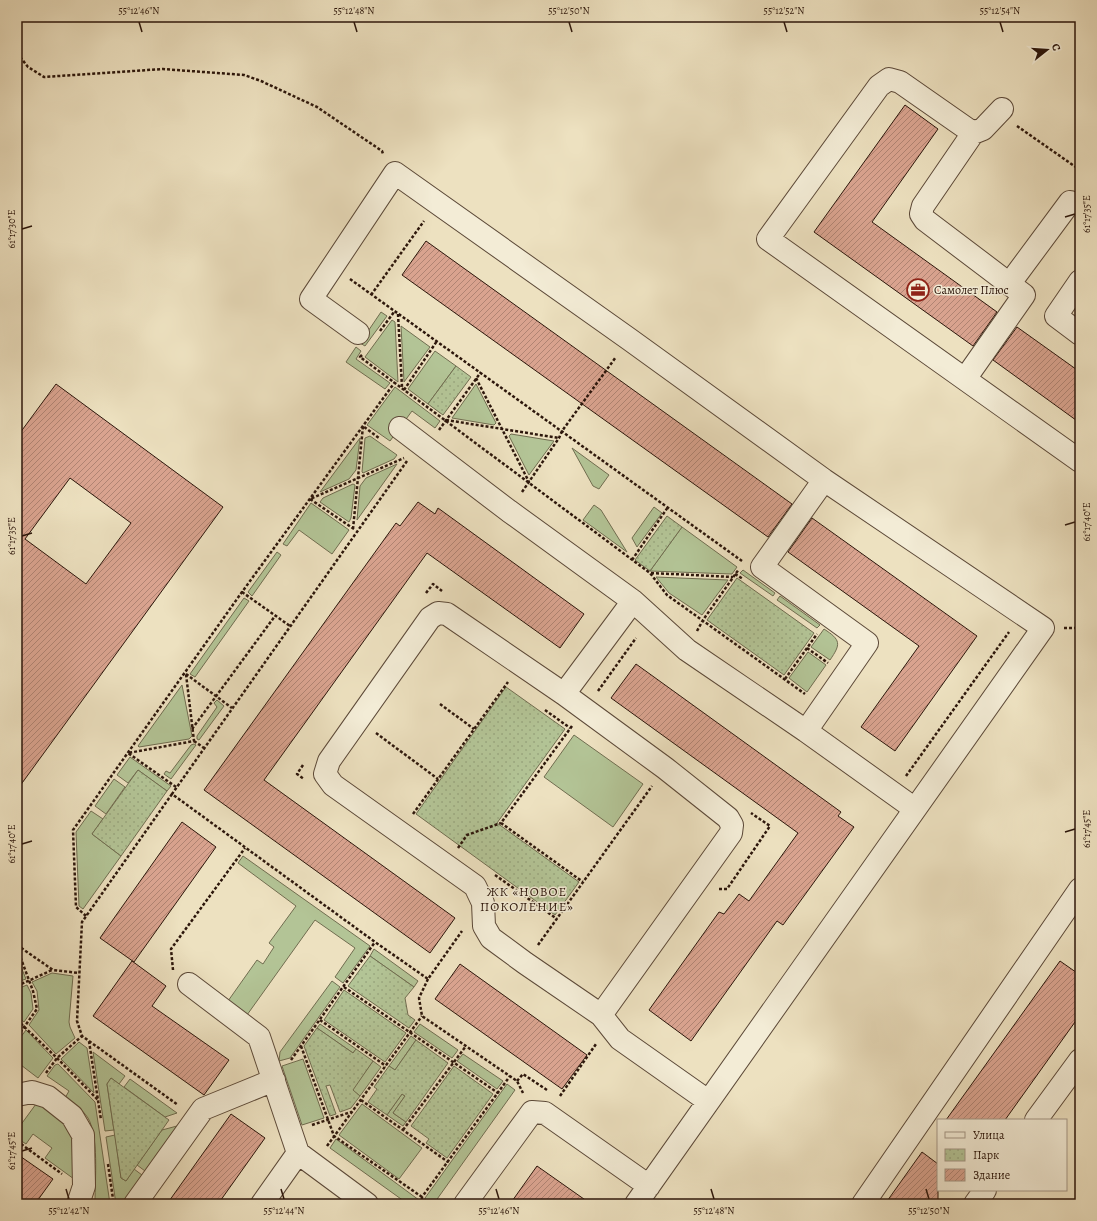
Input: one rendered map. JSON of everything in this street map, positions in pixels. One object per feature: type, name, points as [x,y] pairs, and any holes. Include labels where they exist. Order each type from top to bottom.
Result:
[{"type":"lane","points":[[973,133],[900,82],[889,79],[879,86],[768,239],[1080,461]]},
{"type":"lane","points":[[966,379],[1024,295],[926,220],[921,214],[923,206],[973,133],[983,129],[1000,111]]},
{"type":"lane","points":[[367,340],[311,299],[395,173],[824,480],[1043,628],[636,1204]]},
{"type":"lane","points":[[1010,283],[1070,202]]},
{"type":"lane","points":[[1080,281],[1056,316],[1080,334]]},
{"type":"lane","points":[[400,428],[413,455],[509,511],[632,601],[687,650],[806,731],[915,809]]},
{"type":"lane","points":[[806,731],[867,643],[753,564],[824,480]]},
{"type":"lane","points":[[564,694],[632,601]]},
{"type":"lane","points":[[605,1020],[731,833],[732,825],[728,818],[665,768],[585,709],[446,614],[438,613],[430,618],[329,761],[325,774],[332,785],[475,886],[483,903],[484,926],[491,938],[605,1020],[620,1039],[708,1101]]},
{"type":"lane","points":[[863,1204],[1073,915],[1080,889]]},
{"type":"lane","points":[[189,984],[259,1037],[291,1133],[306,1159],[367,1204]]},
{"type":"lane","points":[[1037,1119],[1080,1060]]},
{"type":"lane","points":[[135,1204],[203,1109],[272,1074]]},
{"type":"lane","points":[[25,1094],[48,1097],[72,1116],[83,1135],[81,1196]]},
{"type":"lane","points":[[465,1204],[532,1112],[545,1113],[649,1186]]},
{"type":"lane","points":[[262,1204],[306,1159]]},
{"type":"lane","points":[[975,1204],[984,1191]]},
{"type":"path","points":[[17,53],[28,67],[44,77],[163,69],[239,74],[261,81],[318,107],[382,151],[387,186]]},
{"type":"path","points":[[1000,111],[1080,170]]},
{"type":"path","points":[[371,295],[428,216]]},
{"type":"path","points":[[333,267],[668,507],[753,564],[733,577],[703,620],[687,650]]},
{"type":"path","points":[[394,312],[367,340],[360,357],[650,573],[667,595],[822,706]]},
{"type":"path","points":[[398,314],[403,389]]},
{"type":"path","points":[[509,511],[559,438],[562,431],[629,339]]},
{"type":"path","points":[[403,389],[437,341]]},
{"type":"path","points":[[310,499],[413,455],[446,420],[481,372]]},
{"type":"path","points":[[476,378],[529,482]]},
{"type":"path","points":[[86,916],[76,907],[73,830],[242,592],[395,382]]},
{"type":"path","points":[[446,420],[559,438]]},
{"type":"path","points":[[363,426],[381,440]]},
{"type":"path","points":[[353,529],[363,426]]},
{"type":"path","points":[[400,453],[413,455]]},
{"type":"path","points":[[310,499],[357,532]]},
{"type":"path","points":[[632,560],[668,507]]},
{"type":"path","points":[[650,573],[733,577]]},
{"type":"path","points":[[424,597],[433,584],[445,593]]},
{"type":"path","points":[[242,592],[290,626]]},
{"type":"path","points":[[892,794],[1023,614]]},
{"type":"path","points":[[192,730],[275,616]]},
{"type":"path","points":[[785,679],[830,616]]},
{"type":"path","points":[[446,865],[468,835],[501,823],[636,638]]},
{"type":"path","points":[[400,832],[520,664]]},
{"type":"path","points":[[185,674],[232,708]]},
{"type":"path","points":[[185,674],[194,741],[204,748]]},
{"type":"path","points":[[440,704],[474,729]]},
{"type":"path","points":[[358,720],[438,779]]},
{"type":"path","points":[[128,753],[194,741]]},
{"type":"path","points":[[128,753],[176,787]]},
{"type":"path","points":[[306,761],[297,774],[310,783]]},
{"type":"path","points":[[525,963],[665,768]]},
{"type":"path","points":[[172,794],[82,922],[76,1021],[82,1036],[196,1118]]},
{"type":"path","points":[[713,889],[727,889],[770,826],[751,812]]},
{"type":"path","points":[[501,823],[583,882]]},
{"type":"path","points":[[272,1074],[292,1060],[375,942]]},
{"type":"path","points":[[17,946],[53,970],[79,973]]},
{"type":"path","points":[[17,946],[33,991],[37,1010],[17,1037]]},
{"type":"path","points":[[17,986],[53,970]]},
{"type":"path","points":[[428,979],[419,998],[422,1016],[517,1080],[532,1112]]},
{"type":"path","points":[[344,987],[498,1093]]},
{"type":"path","points":[[306,1159],[334,1136],[422,1016]]},
{"type":"path","points":[[17,1020],[25,1026],[99,1101]]},
{"type":"path","points":[[320,1020],[386,1066]]},
{"type":"path","points":[[517,1080],[523,1074],[559,1098],[605,1020]]},
{"type":"path","points":[[25,1094],[57,1058],[82,1036]]},
{"type":"path","points":[[301,1046],[334,1136],[422,1197]]},
{"type":"path","points":[[403,1130],[466,1046]]},
{"type":"path","points":[[422,1204],[422,1197],[510,1076]]},
{"type":"path","points":[[361,1100],[448,1162]]},
{"type":"path","points":[[291,1133],[352,1112]]},
{"type":"path","points":[[17,1141],[81,1196]]},
{"type":"green space","points":[[381,312],[387,316],[365,346],[360,343]]},
{"type":"green space","points":[[392,320],[395,322],[398,382],[365,357]]},
{"type":"green space","points":[[401,326],[430,347],[404,382]]},
{"type":"green space","points":[[356,347],[361,351],[356,359],[390,383],[385,389],[346,362]]},
{"type":"green space","points":[[435,351],[456,366],[428,404],[408,389]]},
{"type":"green space","points":[[456,366],[471,377],[443,415],[428,404]]},
{"type":"green space","points":[[476,384],[496,423],[494,425],[452,418]]},
{"type":"green space","points":[[395,387],[440,421],[435,428],[412,411],[390,441],[367,425]]},
{"type":"green space","points":[[511,434],[554,441],[529,475],[509,436]]},
{"type":"green space","points":[[370,436],[397,455],[394,459],[363,473],[365,438]]},
{"type":"green space","points":[[360,438],[356,470],[349,479],[320,492]]},
{"type":"green space","points":[[572,448],[609,475],[599,489],[593,486]]},
{"type":"green space","points":[[397,464],[357,520],[360,486],[366,478]]},
{"type":"green space","points":[[353,484],[355,485],[351,518],[349,522],[320,502],[323,498]]},
{"type":"green space","points":[[311,503],[349,530],[332,554],[299,530],[287,546],[283,544]]},
{"type":"green space","points":[[594,505],[601,510],[627,552],[583,520]]},
{"type":"green space","points":[[654,507],[662,513],[637,547],[632,538]]},
{"type":"green space","points":[[667,516],[682,527],[650,571],[635,560]]},
{"type":"green space","points":[[682,527],[737,567],[732,574],[650,571]]},
{"type":"green space","points":[[277,552],[281,555],[252,596],[248,592]]},
{"type":"green space","points":[[743,570],[775,593],[773,596],[740,573]]},
{"type":"green space","points":[[656,577],[728,580],[702,615],[669,593]]},
{"type":"green space","points":[[737,578],[814,633],[784,675],[707,620]]},
{"type":"green space","points":[[780,596],[820,625],[817,628],[777,600]]},
{"type":"green space","points":[[244,598],[249,601],[195,677],[190,674]]},
{"type":"green space","points":[[824,629],[834,636],[838,643],[830,660],[811,647]]},
{"type":"green space","points":[[808,652],[826,665],[807,692],[789,678]]},
{"type":"green space","points":[[182,685],[192,736],[189,739],[139,747],[138,746]]},
{"type":"green space","points":[[506,687],[565,729],[497,823],[579,882],[555,915],[416,814]]},
{"type":"green space","points":[[217,700],[224,706],[199,740],[197,739],[197,736],[217,707],[214,703]]},
{"type":"green space","points":[[574,735],[643,784],[613,827],[544,777]]},
{"type":"green space","points":[[191,745],[196,745],[171,779],[164,774],[166,771],[170,773]]},
{"type":"green space","points":[[130,757],[171,786],[167,791],[138,770],[128,783],[117,775]]},
{"type":"green space","points":[[138,770],[167,791],[121,856],[92,834]]},
{"type":"green space","points":[[114,779],[125,787],[106,814],[95,806]]},
{"type":"green space","points":[[91,811],[103,819],[92,834],[121,856],[83,909],[79,906],[76,832]]},
{"type":"green space","points":[[243,856],[370,946],[343,983],[335,977],[355,948],[315,920],[247,1015],[228,1001],[257,960],[263,964],[274,947],[269,943],[296,906],[238,863]]},
{"type":"green space","points":[[374,949],[418,981],[414,987],[370,956]]},
{"type":"green space","points":[[370,956],[414,987],[405,998],[408,1015],[415,1020],[409,1028],[348,986]]},
{"type":"green space","points":[[17,957],[26,979],[17,982]]},
{"type":"green space","points":[[52,973],[73,976],[69,1022],[75,1038],[56,1054],[29,1025],[39,1010],[37,991],[32,982]]},
{"type":"green space","points":[[332,981],[340,987],[290,1058],[279,1061],[280,1052]]},
{"type":"green space","points":[[27,985],[31,993],[33,1009],[24,1022],[17,1016],[17,989]]},
{"type":"green space","points":[[344,990],[406,1033],[385,1062],[324,1020]]},
{"type":"green space","points":[[320,1024],[356,1049],[353,1053],[317,1028]]},
{"type":"green space","points":[[420,1024],[458,1050],[452,1058],[414,1032]]},
{"type":"green space","points":[[317,1028],[353,1053],[356,1049],[373,1061],[353,1090],[360,1096],[351,1108],[340,1112],[330,1085],[326,1086],[336,1114],[330,1116],[304,1046]]},
{"type":"green space","points":[[26,1030],[53,1058],[38,1078],[17,1062],[17,1042]]},
{"type":"green space","points":[[411,1036],[416,1040],[395,1070],[389,1066]]},
{"type":"green space","points":[[416,1040],[448,1063],[406,1122],[393,1113],[405,1096],[402,1094],[387,1115],[368,1102],[377,1089],[374,1087],[389,1066],[395,1070]]},
{"type":"green space","points":[[79,1042],[87,1048],[94,1093],[61,1059]]},
{"type":"green space","points":[[93,1052],[125,1076],[119,1084],[111,1078],[107,1084],[114,1130],[105,1131]]},
{"type":"green space","points":[[463,1054],[503,1081],[497,1089],[457,1061]]},
{"type":"green space","points":[[303,1059],[324,1118],[302,1125],[282,1066]]},
{"type":"green space","points":[[373,1061],[381,1067],[360,1096],[352,1090]]},
{"type":"green space","points":[[58,1064],[95,1102],[110,1204],[96,1204],[95,1202],[95,1147],[94,1136],[88,1118],[78,1106],[65,1098],[69,1091],[47,1076],[55,1065]]},
{"type":"green space","points":[[454,1066],[493,1094],[447,1158],[426,1143],[429,1139],[411,1126]]},
{"type":"green space","points":[[111,1078],[169,1120],[126,1181],[121,1178],[107,1084]]},
{"type":"green space","points":[[130,1079],[177,1113],[165,1117],[124,1087]]},
{"type":"green space","points":[[507,1084],[515,1090],[435,1202],[437,1204],[425,1204],[425,1198]]},
{"type":"green space","points":[[402,1094],[405,1096],[393,1113],[406,1122],[403,1126],[387,1115]]},
{"type":"green space","points":[[36,1104],[42,1106],[65,1123],[73,1135],[74,1179],[45,1158],[52,1148],[33,1134],[26,1144],[17,1138],[17,1130]]},
{"type":"green space","points":[[362,1104],[422,1148],[399,1179],[339,1135]]},
{"type":"green space","points":[[177,1126],[145,1171],[137,1165],[162,1130]]},
{"type":"green space","points":[[115,1135],[121,1178],[126,1181],[134,1169],[142,1175],[122,1204],[116,1204],[106,1137]]},
{"type":"green space","points":[[336,1139],[419,1200],[419,1204],[408,1204],[330,1148]]},
{"type":"building","points":[[905,105],[938,129],[872,222],[997,312],[973,346],[814,232]]},
{"type":"building","points":[[426,241],[792,504],[768,537],[402,275]]},
{"type":"building","points":[[1017,327],[1080,372],[1080,423],[993,360]]},
{"type":"building","points":[[56,384],[223,507],[17,790],[17,437]],"holes":[[[70,478],[131,523],[86,584],[25,539]]]},
{"type":"building","points":[[418,502],[435,514],[438,508],[584,614],[560,648],[427,553],[264,780],[455,918],[430,953],[204,790],[396,523],[400,526]]},
{"type":"building","points":[[812,518],[977,636],[895,751],[861,727],[919,646],[788,552]]},
{"type":"building","points":[[636,664],[841,812],[838,816],[854,827],[783,925],[777,921],[691,1041],[649,1010],[719,912],[724,914],[739,894],[749,901],[798,833],[611,698]]},
{"type":"building","points":[[182,822],[216,847],[134,962],[100,938]]},
{"type":"building","points":[[132,961],[166,986],[152,1006],[229,1060],[204,1095],[93,1016]]},
{"type":"building","points":[[1060,961],[1080,975],[1080,1015],[1006,1119],[947,1119]]},
{"type":"building","points":[[460,964],[587,1055],[562,1089],[435,999]]},
{"type":"building","points":[[231,1114],[265,1138],[218,1204],[167,1204]]},
{"type":"building","points":[[922,1152],[937,1163],[938,1204],[885,1204]]},
{"type":"building","points":[[17,1154],[53,1179],[35,1204],[17,1204]]},
{"type":"building","points":[[537,1166],[591,1204],[510,1204]]},
{"type":"place","name":"Самолет Плюс","points":[[918,290]]},
{"type":"district","name":"ЖК «НОВОЕ ПОКОЛЕНИЕ»","points":[[527,898]]}]
